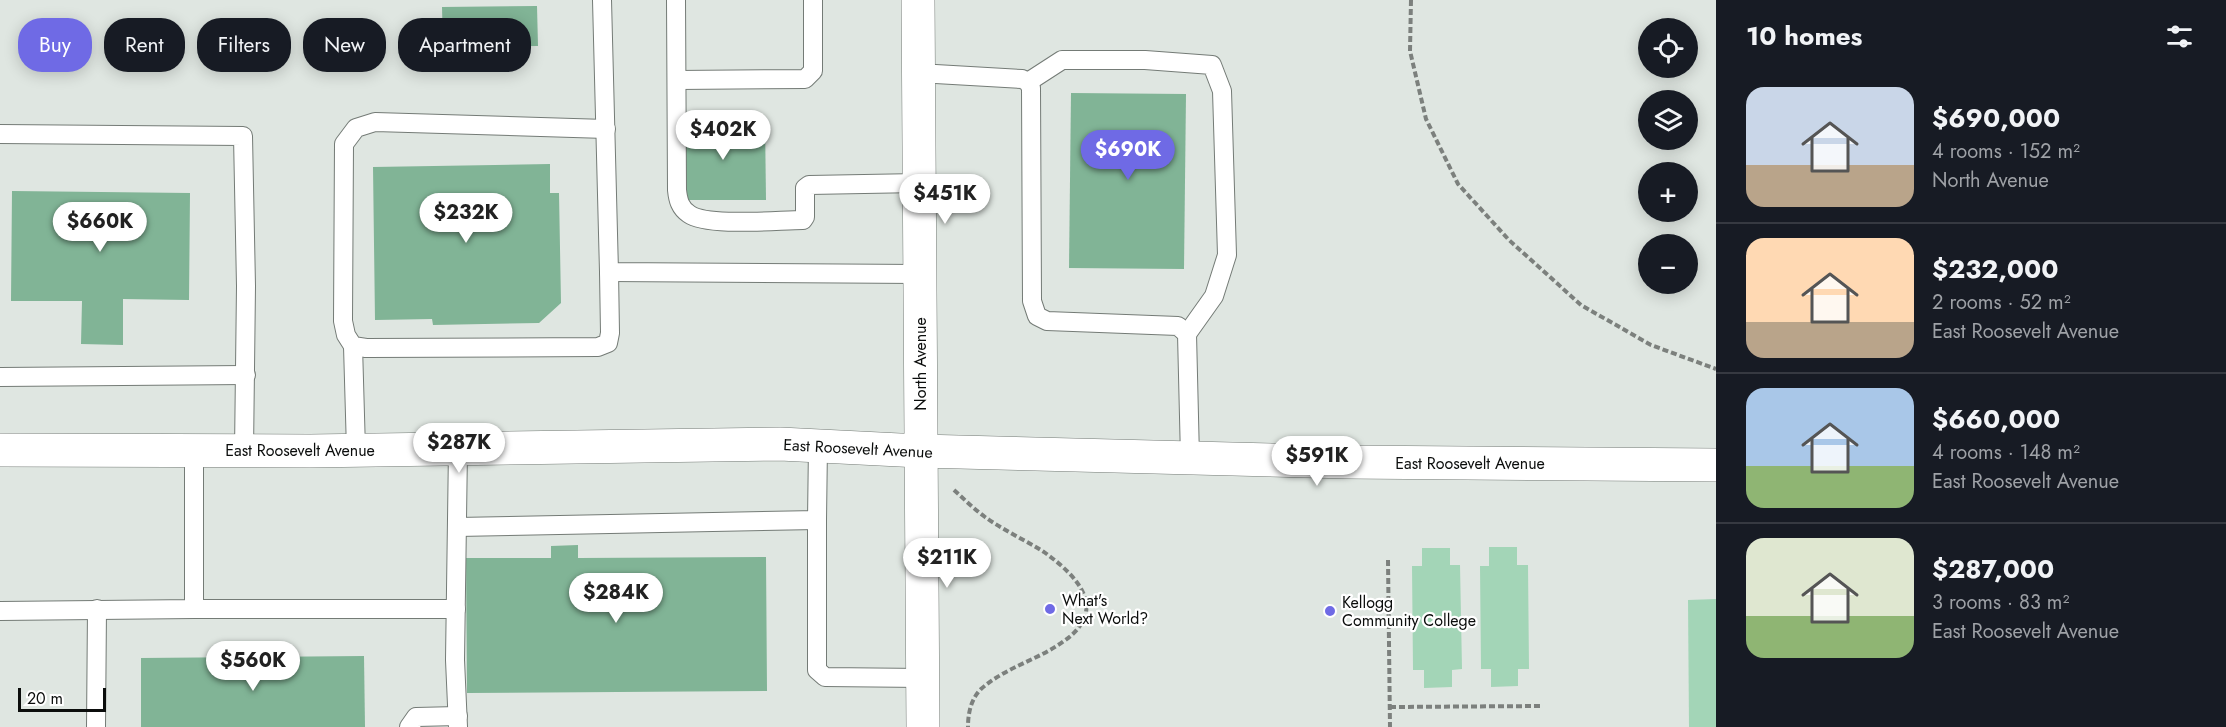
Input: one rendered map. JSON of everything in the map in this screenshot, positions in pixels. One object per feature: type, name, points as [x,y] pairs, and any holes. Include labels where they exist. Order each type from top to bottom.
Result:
[{"type":"street","name":"North Avenue","points":[[918,0],[923,727]]},
{"type":"street","name":"East Roosevelt Avenue","points":[[0,450],[244,451],[780,444],[920,451],[1190,458],[1716,465]]},
{"type":"lane","points":[[353,346],[598,347],[608,343],[610,333],[609,272],[602,0]]},
{"type":"lane","points":[[676,0],[677,190],[682,207],[698,219],[710,221],[802,220],[805,217],[806,188],[809,185],[919,183]]},
{"type":"lane","points":[[677,80],[805,79],[813,71],[813,0]]},
{"type":"lane","points":[[1028,82],[1062,60],[1145,60],[1212,65],[1222,91],[1227,255],[1214,296],[1187,334],[1190,458]]},
{"type":"lane","points":[[918,73],[1022,79],[1028,82],[1031,88],[1032,301],[1037,316],[1047,321],[1178,326],[1187,334]]},
{"type":"lane","points":[[357,450],[353,346],[346,335],[343,321],[345,144],[356,128],[375,122],[606,129]]},
{"type":"lane","points":[[0,134],[243,136],[246,375],[244,451]]},
{"type":"lane","points":[[609,272],[919,274]]},
{"type":"lane","points":[[0,376],[246,375]]},
{"type":"lane","points":[[818,446],[818,670],[825,677],[922,678]]},
{"type":"lane","points":[[409,727],[416,717],[458,722],[456,609],[458,449]]},
{"type":"lane","points":[[194,451],[194,609]]},
{"type":"lane","points":[[457,527],[818,520]]},
{"type":"lane","points":[[96,727],[98,609]]},
{"type":"lane","points":[[0,611],[456,609]]},
{"type":"path","points":[[1411,0],[1410,51],[1426,119],[1458,184],[1509,240],[1581,305],[1651,345],[1716,369]]},
{"type":"path","points":[[954,490],[993,521],[1066,568],[1078,580],[1087,604],[1084,618],[1075,633],[1064,642],[1014,666],[980,690],[971,704],[968,727]]},
{"type":"path","points":[[1388,560],[1390,727]]},
{"type":"path","points":[[1390,707],[1543,706]]},
{"type":"green space","points":[[1489,547],[1517,547],[1517,565],[1528,565],[1529,669],[1518,669],[1518,686],[1491,687],[1491,669],[1481,669],[1480,566],[1489,566]]},
{"type":"green space","points":[[1422,548],[1450,548],[1450,565],[1460,565],[1462,669],[1452,670],[1452,687],[1424,688],[1424,670],[1413,670],[1412,566],[1422,566]]},
{"type":"green space","points":[[1716,599],[1716,727],[1689,727],[1688,600]]},
{"type":"building","points":[[537,6],[538,46],[531,46],[531,18],[442,18],[442,7]]},
{"type":"building","points":[[1071,93],[1186,94],[1184,269],[1069,268]]},
{"type":"building","points":[[681,122],[765,122],[766,200],[681,200]]},
{"type":"building","points":[[550,164],[550,193],[559,193],[561,303],[539,323],[433,325],[432,319],[375,320],[373,167]]},
{"type":"building","points":[[12,191],[190,193],[189,300],[123,299],[123,345],[81,344],[82,301],[11,301]]},
{"type":"building","points":[[578,545],[578,558],[766,557],[767,691],[467,693],[466,558],[551,558],[551,546]]},
{"type":"building","points":[[364,656],[365,727],[141,727],[141,658]]},
{"type":"place","name":"What's Next World?","points":[[1050,609]]},
{"type":"place","name":"Kellogg Community College","points":[[1330,611]]}]
